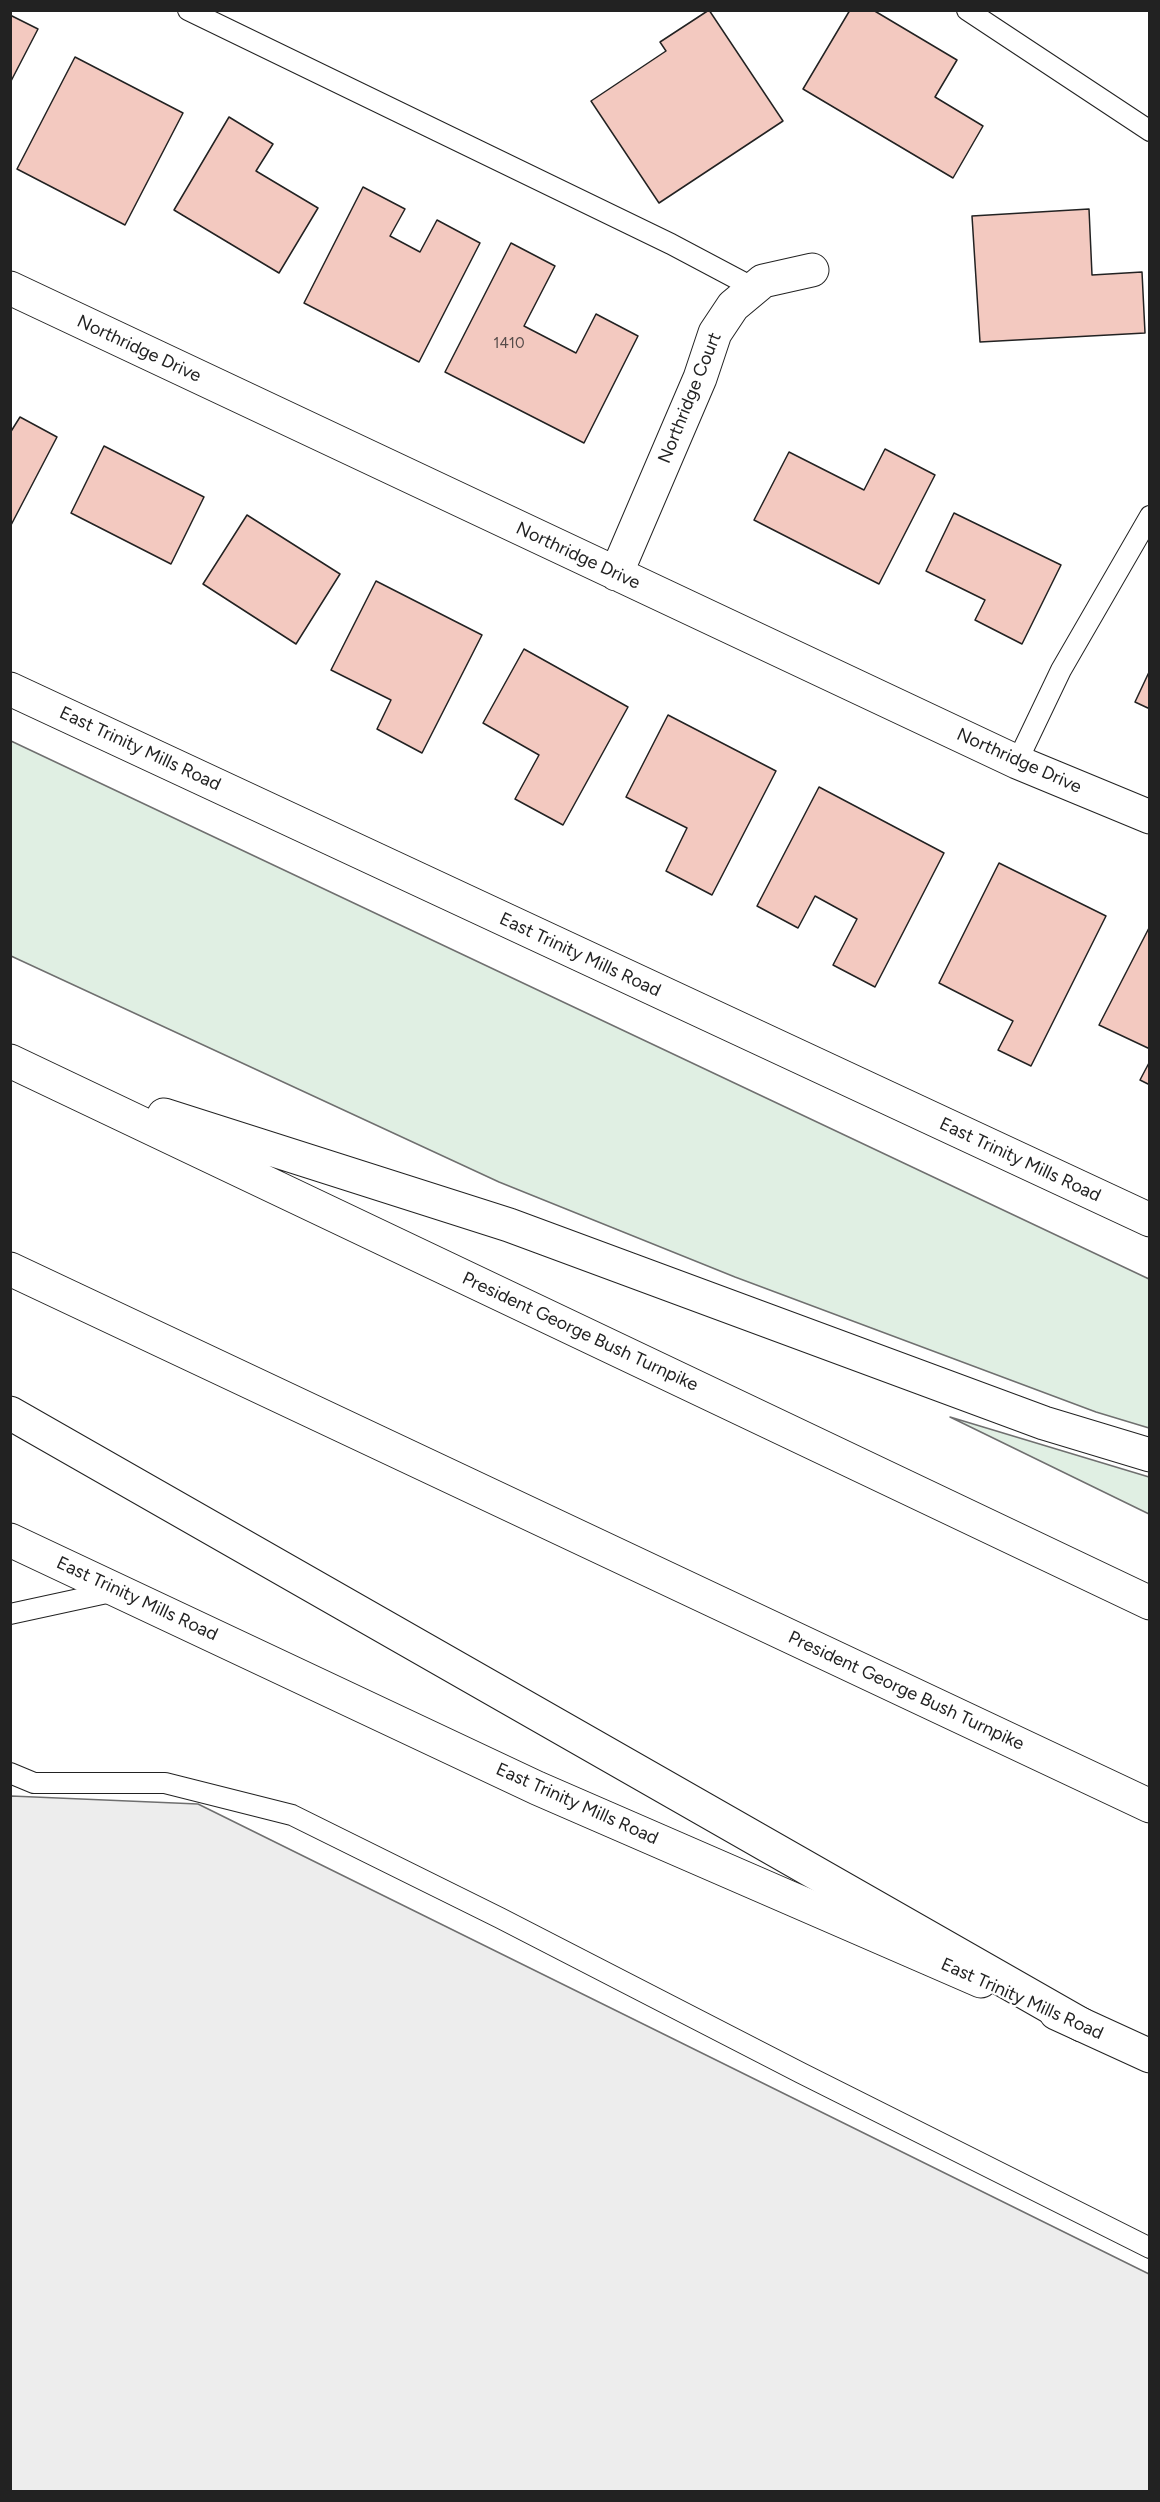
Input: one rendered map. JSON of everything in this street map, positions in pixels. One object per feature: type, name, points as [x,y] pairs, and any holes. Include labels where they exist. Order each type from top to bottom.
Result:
[{"type":"main road","name":"Northridge Court","points":[[616,574],[700,378],[715,333],[733,306],[763,280],[812,270]]},
{"type":"main road","name":"Northridge Drive","points":[[10,288],[1017,762],[1149,817]]},
{"type":"main road","name":"East Trinity Mills Road","points":[[10,689],[1149,1220]]},
{"type":"main road","name":"President George Bush Turnpike","points":[[10,1061],[1149,1603]]},
{"type":"main road","points":[[43,1077],[509,1225],[1044,1423],[1149,1455]]},
{"type":"main road","name":"President George Bush Turnpike","points":[[10,1269],[1149,1806]]},
{"type":"main road","points":[[10,1413],[1082,2025]]},
{"type":"main road","name":"East Trinity Mills Road","points":[[10,1540],[537,1788],[1149,2056]]},
{"type":"lane","points":[[188,10],[649,234],[754,288]]},
{"type":"lane","points":[[967,10],[1149,131]]},
{"type":"lane","points":[[1017,762],[1061,670],[1149,516]]},
{"type":"lane","points":[[10,1614],[118,1590]]},
{"type":"lane","points":[[10,1773],[34,1783],[165,1783],[292,1815],[511,1923],[801,2073],[1149,2248]]},
{"type":"green space","points":[[11,741],[1149,1279],[1149,1428],[1096,1412],[735,1277],[499,1182],[11,956]]},
{"type":"green space","points":[[950,1417],[1149,1477],[1149,1514]]},
{"type":"shaded area","points":[[11,1796],[198,1804],[1149,2274],[1149,2491],[11,2491]]},
{"type":"building","points":[[709,10],[783,121],[659,203],[591,101],[666,51],[660,42]]},
{"type":"building","points":[[850,10],[873,10],[957,60],[935,97],[983,126],[953,178],[803,89]]},
{"type":"building","points":[[10,15],[38,29],[10,83]]},
{"type":"building","points":[[75,57],[183,113],[125,225],[17,169]]},
{"type":"building","points":[[229,117],[273,144],[256,171],[318,208],[279,273],[174,210]]},
{"type":"building","points":[[363,187],[405,209],[390,236],[420,252],[437,220],[480,243],[419,362],[304,303]]},
{"type":"building","points":[[1089,209],[1092,275],[1142,272],[1145,333],[980,342],[972,216]]},
{"type":"building","points":[[511,243],[555,266],[524,326],[576,353],[596,314],[638,336],[584,443],[445,372]]},
{"type":"building","points":[[20,417],[57,437],[10,527],[10,433]]},
{"type":"building","points":[[104,446],[204,497],[171,564],[71,513]]},
{"type":"building","points":[[885,449],[935,475],[879,584],[754,520],[789,452],[864,490]]},
{"type":"building","points":[[954,513],[1061,565],[1022,644],[975,620],[985,600],[926,571]]},
{"type":"building","points":[[247,515],[340,574],[296,644],[203,584]]},
{"type":"building","points":[[376,581],[482,635],[422,753],[377,729],[391,700],[331,670]]},
{"type":"building","points":[[524,649],[628,707],[563,825],[515,799],[539,755],[483,723]]},
{"type":"building","points":[[1150,670],[1150,709],[1135,702]]},
{"type":"building","points":[[668,715],[776,771],[712,895],[666,871],[687,828],[626,797]]},
{"type":"building","points":[[819,787],[944,853],[875,987],[833,965],[857,919],[815,896],[798,928],[757,906]]},
{"type":"building","points":[[999,863],[1106,916],[1031,1066],[998,1050],[1013,1021],[939,983]]},
{"type":"building","points":[[1150,926],[1150,1049],[1099,1025]]},
{"type":"building","points":[[1150,1061],[1150,1085],[1140,1080]]}]
